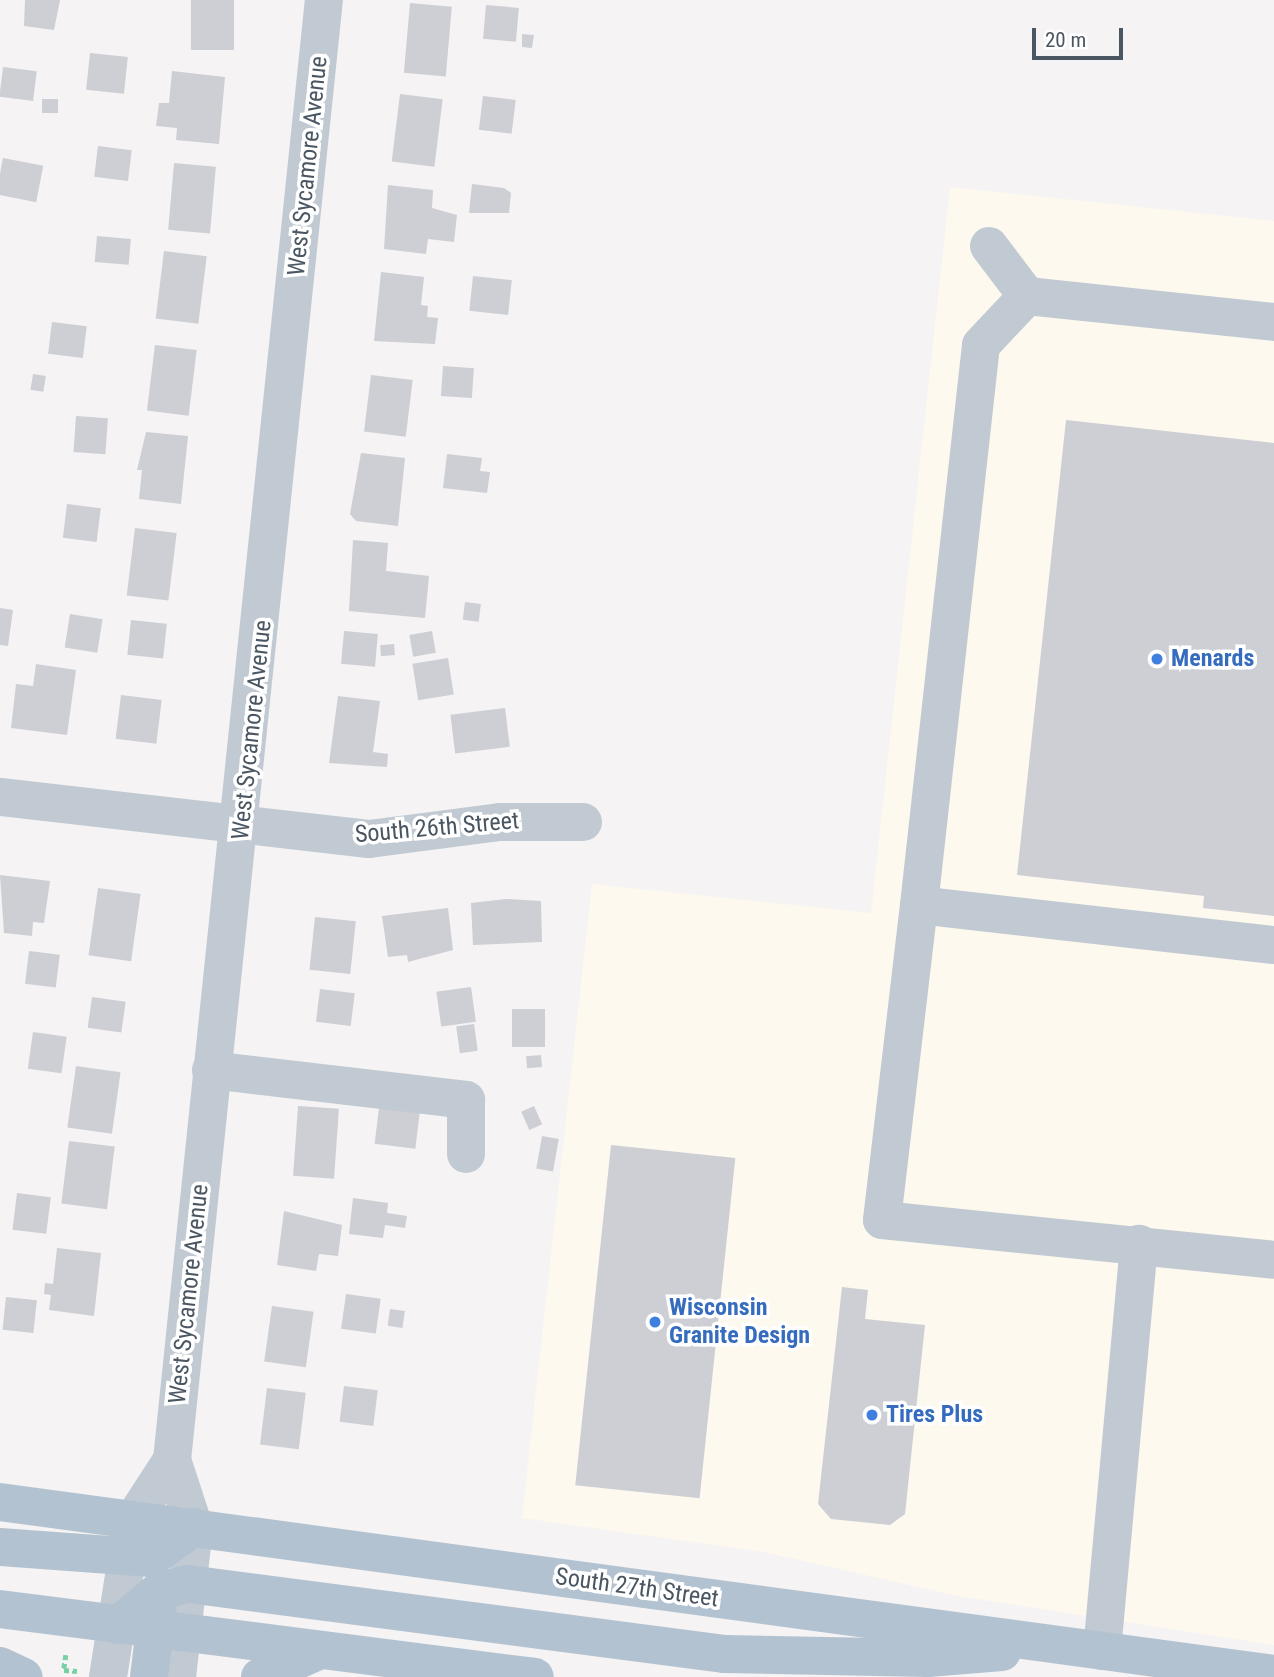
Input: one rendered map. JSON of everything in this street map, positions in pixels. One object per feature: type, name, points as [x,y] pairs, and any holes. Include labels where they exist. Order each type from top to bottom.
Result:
[{"type":"main road","name":"South 27th Street","points":[[0,1502],[1274,1674]]},
{"type":"main road","points":[[0,1547],[156,1573],[724,1654],[928,1658],[1086,1649]]},
{"type":"main road","points":[[0,1609],[535,1677]]},
{"type":"main road","points":[[149,1677],[169,1630]]},
{"type":"main road","points":[[260,1677],[325,1649]]},
{"type":"main road","points":[[0,1666],[24,1677]]},
{"type":"street","name":"West Sycamore Avenue","points":[[194,1527],[172,1460],[211,1070],[243,827],[324,0]]},
{"type":"street","points":[[989,246],[1027,296],[1274,322]]},
{"type":"street","points":[[1027,296],[981,345],[883,1220],[1139,1244],[1274,1260]]},
{"type":"street","name":"South 26th Street","points":[[0,797],[243,827],[369,839],[500,822],[583,822]]},
{"type":"street","points":[[919,905],[1274,945]]},
{"type":"street","points":[[211,1070],[466,1100],[466,1154]]},
{"type":"street","points":[[1086,1649],[1139,1244]]},
{"type":"street","name":"West Sycamore Avenue","points":[[133,1520],[172,1460]]},
{"type":"street","points":[[133,1520],[156,1573],[177,1677]]},
{"type":"street","points":[[95,1675],[118,1625],[194,1527]]},
{"type":"path","points":[[58,1677],[64,1670],[66,1655]]},
{"type":"path","points":[[64,1670],[95,1675]]},
{"type":"shaded area","points":[[950,187],[1274,221],[1274,1645],[958,1596],[764,1552],[522,1518],[592,884],[871,913]]},
{"type":"building","points":[[25,0],[60,0],[54,30],[24,26]]},
{"type":"building","points":[[191,0],[234,0],[234,50],[191,50]]},
{"type":"building","points":[[410,3],[452,7],[446,76],[404,73]]},
{"type":"building","points":[[486,5],[519,8],[516,42],[483,39]]},
{"type":"building","points":[[522,34],[534,35],[532,48],[522,47]]},
{"type":"building","points":[[90,53],[128,57],[124,94],[86,90]]},
{"type":"building","points":[[3,67],[37,71],[33,101],[0,97]]},
{"type":"building","points":[[172,71],[225,77],[219,144],[176,140],[177,128],[156,126],[159,103],[169,103]]},
{"type":"building","points":[[400,94],[443,99],[434,167],[392,161]]},
{"type":"building","points":[[483,96],[516,100],[512,134],[479,130]]},
{"type":"building","points":[[42,99],[58,99],[58,113],[42,113]]},
{"type":"building","points":[[98,146],[132,150],[128,181],[94,177]]},
{"type":"building","points":[[3,158],[43,166],[36,202],[0,195]]},
{"type":"building","points":[[174,163],[216,167],[210,233],[168,230]]},
{"type":"building","points":[[472,184],[504,188],[511,193],[509,213],[469,213]]},
{"type":"building","points":[[388,185],[433,190],[432,208],[457,215],[454,242],[428,239],[426,254],[384,249]]},
{"type":"building","points":[[97,236],[131,239],[129,265],[95,262]]},
{"type":"building","points":[[164,251],[207,256],[198,324],[156,318]]},
{"type":"building","points":[[381,272],[424,277],[421,305],[428,306],[427,317],[438,318],[435,344],[374,341]]},
{"type":"building","points":[[473,276],[512,280],[508,315],[469,311]]},
{"type":"building","points":[[52,322],[87,326],[83,358],[48,354]]},
{"type":"building","points":[[155,345],[197,350],[189,416],[147,411]]},
{"type":"building","points":[[443,366],[474,368],[472,398],[441,396]]},
{"type":"building","points":[[33,374],[46,376],[43,392],[30,390]]},
{"type":"building","points":[[371,375],[413,380],[406,437],[364,432]]},
{"type":"building","points":[[76,416],[108,418],[105,454],[73,452]]},
{"type":"building","name":"Menards","points":[[1066,420],[1274,443],[1274,916],[1203,908],[1204,896],[1017,875]]},
{"type":"building","points":[[146,432],[188,436],[181,504],[139,499],[142,470],[137,470]]},
{"type":"building","points":[[361,453],[405,458],[398,526],[356,521],[350,514]]},
{"type":"building","points":[[447,454],[482,458],[480,471],[490,472],[487,493],[443,488]]},
{"type":"building","points":[[67,504],[101,508],[97,542],[63,538]]},
{"type":"building","points":[[135,528],[177,533],[168,601],[127,595]]},
{"type":"building","points":[[353,540],[388,543],[386,571],[429,576],[425,618],[349,611]]},
{"type":"building","points":[[465,602],[481,604],[479,622],[463,620]]},
{"type":"building","points":[[0,608],[13,610],[8,646],[0,645]]},
{"type":"building","points":[[70,614],[103,619],[97,653],[65,648]]},
{"type":"building","points":[[131,620],[167,624],[163,659],[127,655]]},
{"type":"building","points":[[344,631],[378,634],[375,667],[341,664]]},
{"type":"building","points":[[432,631],[436,653],[413,657],[409,635]]},
{"type":"building","points":[[394,644],[395,655],[381,656],[380,645]]},
{"type":"building","points":[[448,658],[454,695],[418,700],[412,664]]},
{"type":"building","points":[[36,664],[76,670],[67,735],[11,728],[16,684],[33,686]]},
{"type":"building","points":[[121,695],[162,700],[156,744],[116,739]]},
{"type":"building","points":[[338,696],[380,701],[373,752],[388,754],[387,767],[329,763]]},
{"type":"building","points":[[505,708],[510,747],[455,753],[450,715]]},
{"type":"building","points":[[0,875],[50,881],[44,923],[33,922],[32,936],[4,933]]},
{"type":"building","points":[[98,888],[141,894],[131,961],[89,955]]},
{"type":"building","points":[[506,899],[541,901],[542,942],[473,945],[471,903]]},
{"type":"building","points":[[448,908],[453,950],[408,962],[407,955],[388,957],[382,916]]},
{"type":"building","points":[[315,917],[356,921],[350,974],[309,970]]},
{"type":"building","points":[[29,951],[60,955],[56,988],[25,984]]},
{"type":"building","points":[[471,987],[476,1022],[441,1027],[436,992]]},
{"type":"building","points":[[320,989],[355,993],[351,1026],[316,1022]]},
{"type":"building","points":[[92,997],[126,1002],[121,1032],[88,1028]]},
{"type":"building","points":[[512,1009],[545,1009],[545,1047],[512,1047]]},
{"type":"building","points":[[474,1024],[478,1051],[460,1053],[456,1027]]},
{"type":"building","points":[[33,1032],[67,1037],[62,1073],[28,1069]]},
{"type":"building","points":[[541,1055],[542,1067],[527,1068],[526,1056]]},
{"type":"building","points":[[76,1066],[121,1072],[112,1134],[67,1127]]},
{"type":"building","points":[[298,1106],[339,1109],[334,1179],[293,1176]]},
{"type":"building","points":[[534,1106],[542,1124],[529,1130],[521,1112]]},
{"type":"building","points":[[379,1108],[420,1113],[415,1149],[375,1144]]},
{"type":"building","points":[[542,1136],[559,1139],[553,1171],[536,1168]]},
{"type":"building","points":[[69,1141],[115,1147],[107,1209],[61,1204]]},
{"type":"building","name":"Wisconsin Granite Design","points":[[611,1145],[735,1158],[700,1498],[575,1485]]},
{"type":"building","points":[[17,1193],[51,1197],[46,1234],[12,1230]]},
{"type":"building","points":[[353,1198],[388,1203],[387,1213],[407,1216],[405,1228],[385,1225],[383,1238],[349,1234]]},
{"type":"building","points":[[284,1211],[342,1225],[338,1256],[319,1254],[316,1271],[277,1265]]},
{"type":"building","points":[[57,1248],[101,1253],[94,1316],[49,1310],[51,1295],[44,1294],[45,1283],[53,1284]]},
{"type":"building","name":"Tires Plus","points":[[842,1287],[868,1290],[865,1319],[925,1325],[905,1514],[890,1525],[831,1519],[818,1504]]},
{"type":"building","points":[[346,1294],[381,1299],[376,1334],[341,1329]]},
{"type":"building","points":[[6,1297],[37,1300],[33,1333],[3,1330]]},
{"type":"building","points":[[272,1306],[314,1312],[306,1367],[264,1361]]},
{"type":"building","points":[[390,1309],[405,1311],[402,1328],[388,1326]]},
{"type":"building","points":[[344,1386],[378,1390],[373,1426],[340,1422]]},
{"type":"building","points":[[267,1388],[306,1393],[299,1449],[260,1445]]},
{"type":"place","name":"Menards","points":[[1157,659]]},
{"type":"place","name":"Wisconsin Granite Design","points":[[655,1322]]},
{"type":"place","name":"Tires Plus","points":[[872,1415]]}]
